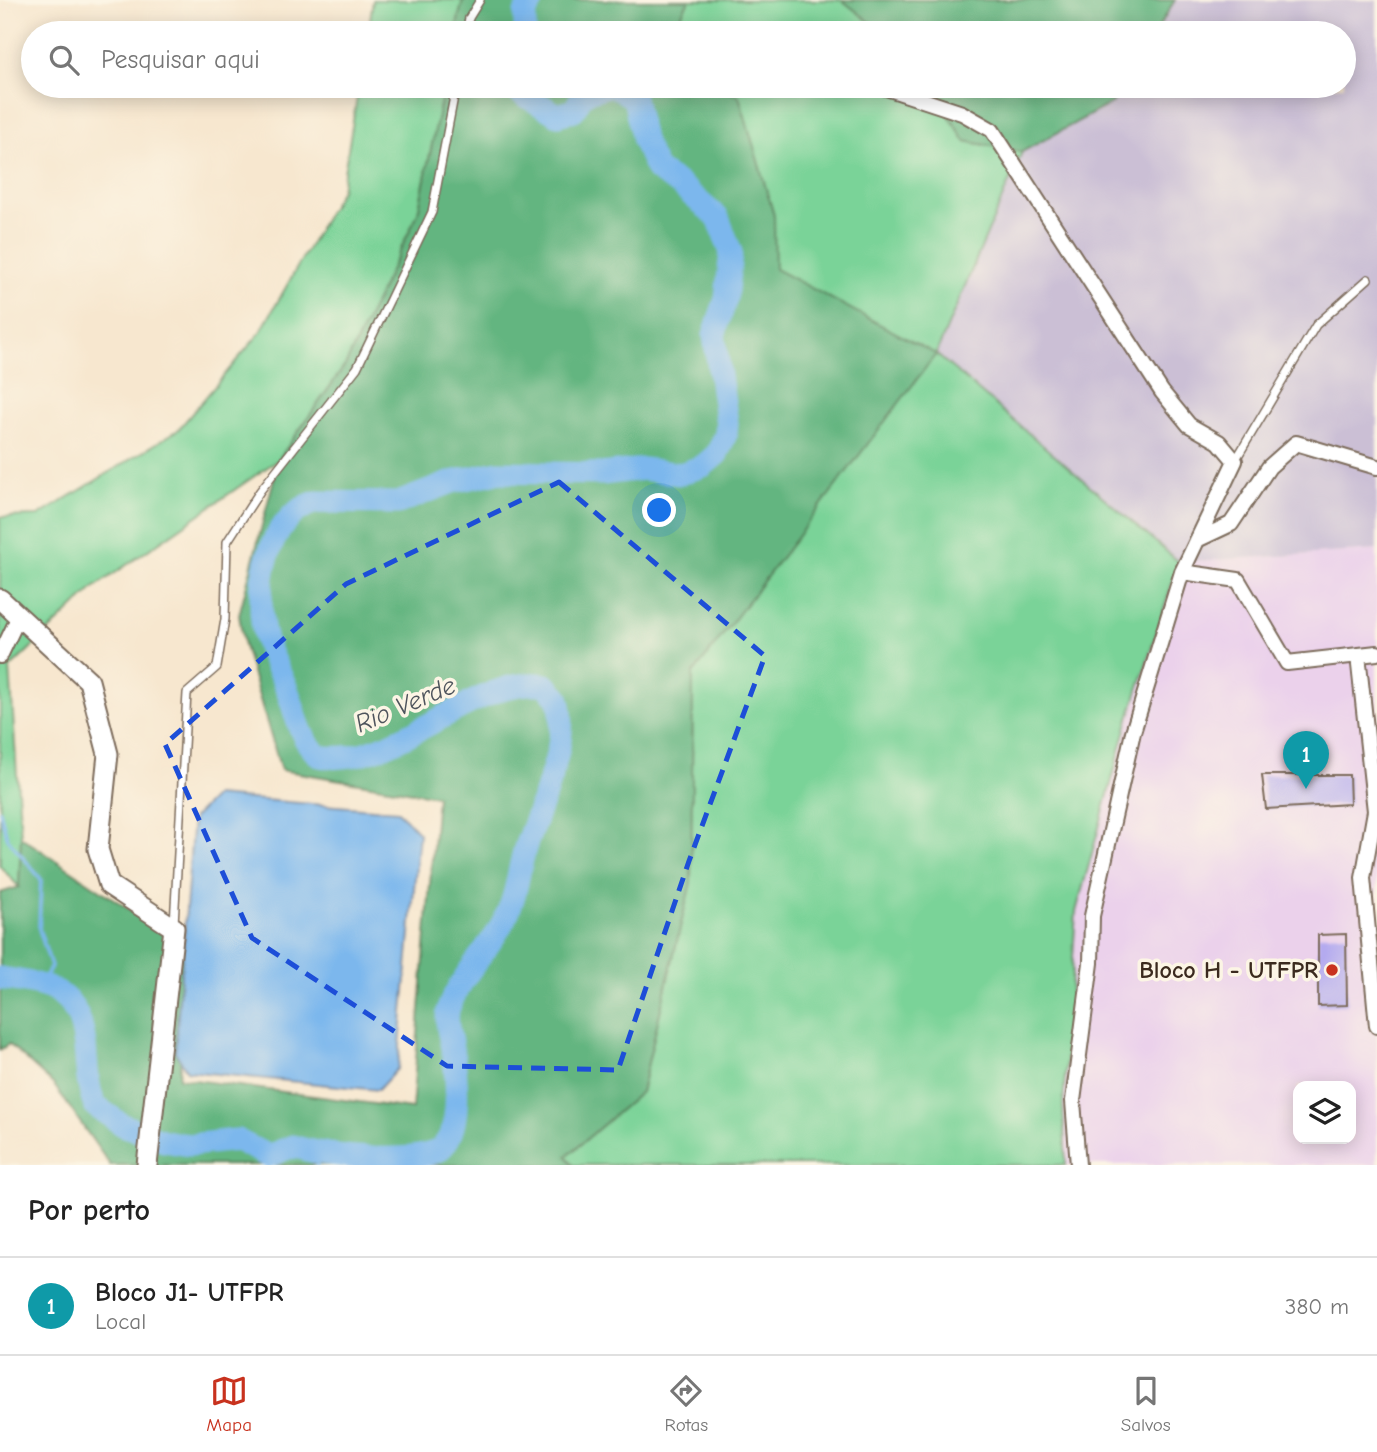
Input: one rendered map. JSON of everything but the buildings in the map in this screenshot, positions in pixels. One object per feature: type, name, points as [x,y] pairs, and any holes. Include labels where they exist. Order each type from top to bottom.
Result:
[{"type":"street","points":[[916,98],[962,113],[992,131],[1162,392],[1189,425],[1219,442],[1235,461],[1182,572],[1133,732],[1092,916],[1091,963],[1073,1101],[1078,1165]]},
{"type":"street","points":[[1197,540],[1231,524],[1269,467],[1296,443],[1377,467]]},
{"type":"street","points":[[1182,572],[1238,580],[1287,663],[1377,653]]},
{"type":"street","points":[[0,599],[89,681],[108,754],[98,849],[109,885],[174,928],[147,1161]]},
{"type":"street","points":[[0,656],[19,616]]},
{"type":"street","points":[[1357,654],[1375,811],[1363,878],[1377,1026]]},
{"type":"lane","points":[[468,21],[480,0]]},
{"type":"lane","points":[[174,928],[187,693],[218,667],[225,619],[227,542],[260,491],[357,368],[432,212],[454,98]]},
{"type":"lane","points":[[1235,461],[1315,325],[1368,279]]},
{"type":"highlighted area","points":[[559,482],[765,656],[689,861],[618,1070],[447,1066],[252,938],[165,744],[346,584]]},
{"type":"shaded area","points":[[1175,0],[1377,0],[1377,550],[1179,562],[936,354],[1022,152],[1112,103],[1115,98],[1356,98],[1356,21],[1162,21]]},
{"type":"shaded area","points":[[1377,550],[1377,1165],[1066,1165],[1063,1106],[1076,912],[1127,725],[1179,562]]},
{"type":"green space","points":[[373,0],[463,0],[458,21],[370,21]]},
{"type":"green space","points":[[463,0],[689,0],[678,21],[458,21]]},
{"type":"green space","points":[[689,0],[842,0],[869,21],[678,21]]},
{"type":"green space","points":[[842,0],[1175,0],[1162,21],[869,21]]},
{"type":"green space","points":[[357,98],[442,98],[418,213],[346,364],[279,459],[95,587],[10,668],[21,837],[19,887],[0,866],[0,517],[38,516],[178,430],[260,333],[341,190]]},
{"type":"green space","points":[[442,98],[740,98],[774,216],[775,269],[936,354],[693,674],[691,882],[641,1092],[567,1156],[573,1165],[110,1165],[54,1085],[9,1044],[0,1050],[0,893],[19,887],[21,837],[190,950],[179,1078],[412,1109],[437,796],[281,770],[244,646],[239,615],[279,459],[346,364],[418,213]]},
{"type":"green space","points":[[739,98],[938,98],[965,141],[1022,152],[936,354],[1179,562],[1127,725],[1076,912],[1063,1106],[1066,1165],[573,1165],[567,1156],[641,1092],[691,882],[693,674],[935,354],[774,269],[774,216]]},
{"type":"green space","points":[[938,98],[1115,98],[1112,103],[1022,152],[965,141]]},
{"type":"water","points":[[215,796],[398,811],[419,833],[398,1068],[378,1090],[187,1071],[175,1052],[193,818]]},
{"type":"waterway","name":"Rio Verde","points":[[525,21],[525,13],[533,0]]},
{"type":"waterway","name":"Rio Verde","points":[[529,98],[558,115],[574,110],[581,98]]},
{"type":"waterway","name":"Rio Verde","points":[[0,978],[46,987],[68,1001],[82,1027],[89,1084],[95,1106],[123,1125],[164,1141],[189,1145],[237,1140],[268,1156],[293,1146],[367,1158],[426,1155],[439,1150],[447,1142],[455,1117],[456,1102],[447,1017],[449,1007],[462,981],[497,933],[513,900],[524,853],[558,752],[561,732],[558,697],[546,685],[521,685],[494,692],[376,749],[347,757],[320,756],[304,736],[268,648],[262,622],[262,581],[274,541],[284,524],[298,511],[316,502],[398,503],[452,482],[498,472],[602,474],[643,469],[680,474],[703,466],[717,454],[726,434],[727,423],[714,335],[726,299],[731,252],[718,218],[680,185],[657,170],[643,140],[634,98]]},
{"type":"waterway","points":[[0,811],[7,838],[41,879],[39,929],[51,966],[43,984]]},
{"type":"waterway","points":[[306,1151],[317,1165]]},
{"type":"place","name":"Bloco J1- UTFPR","points":[[1306,789]]},
{"type":"place","name":"Bloco H - UTFPR","points":[[1332,970]]}]
